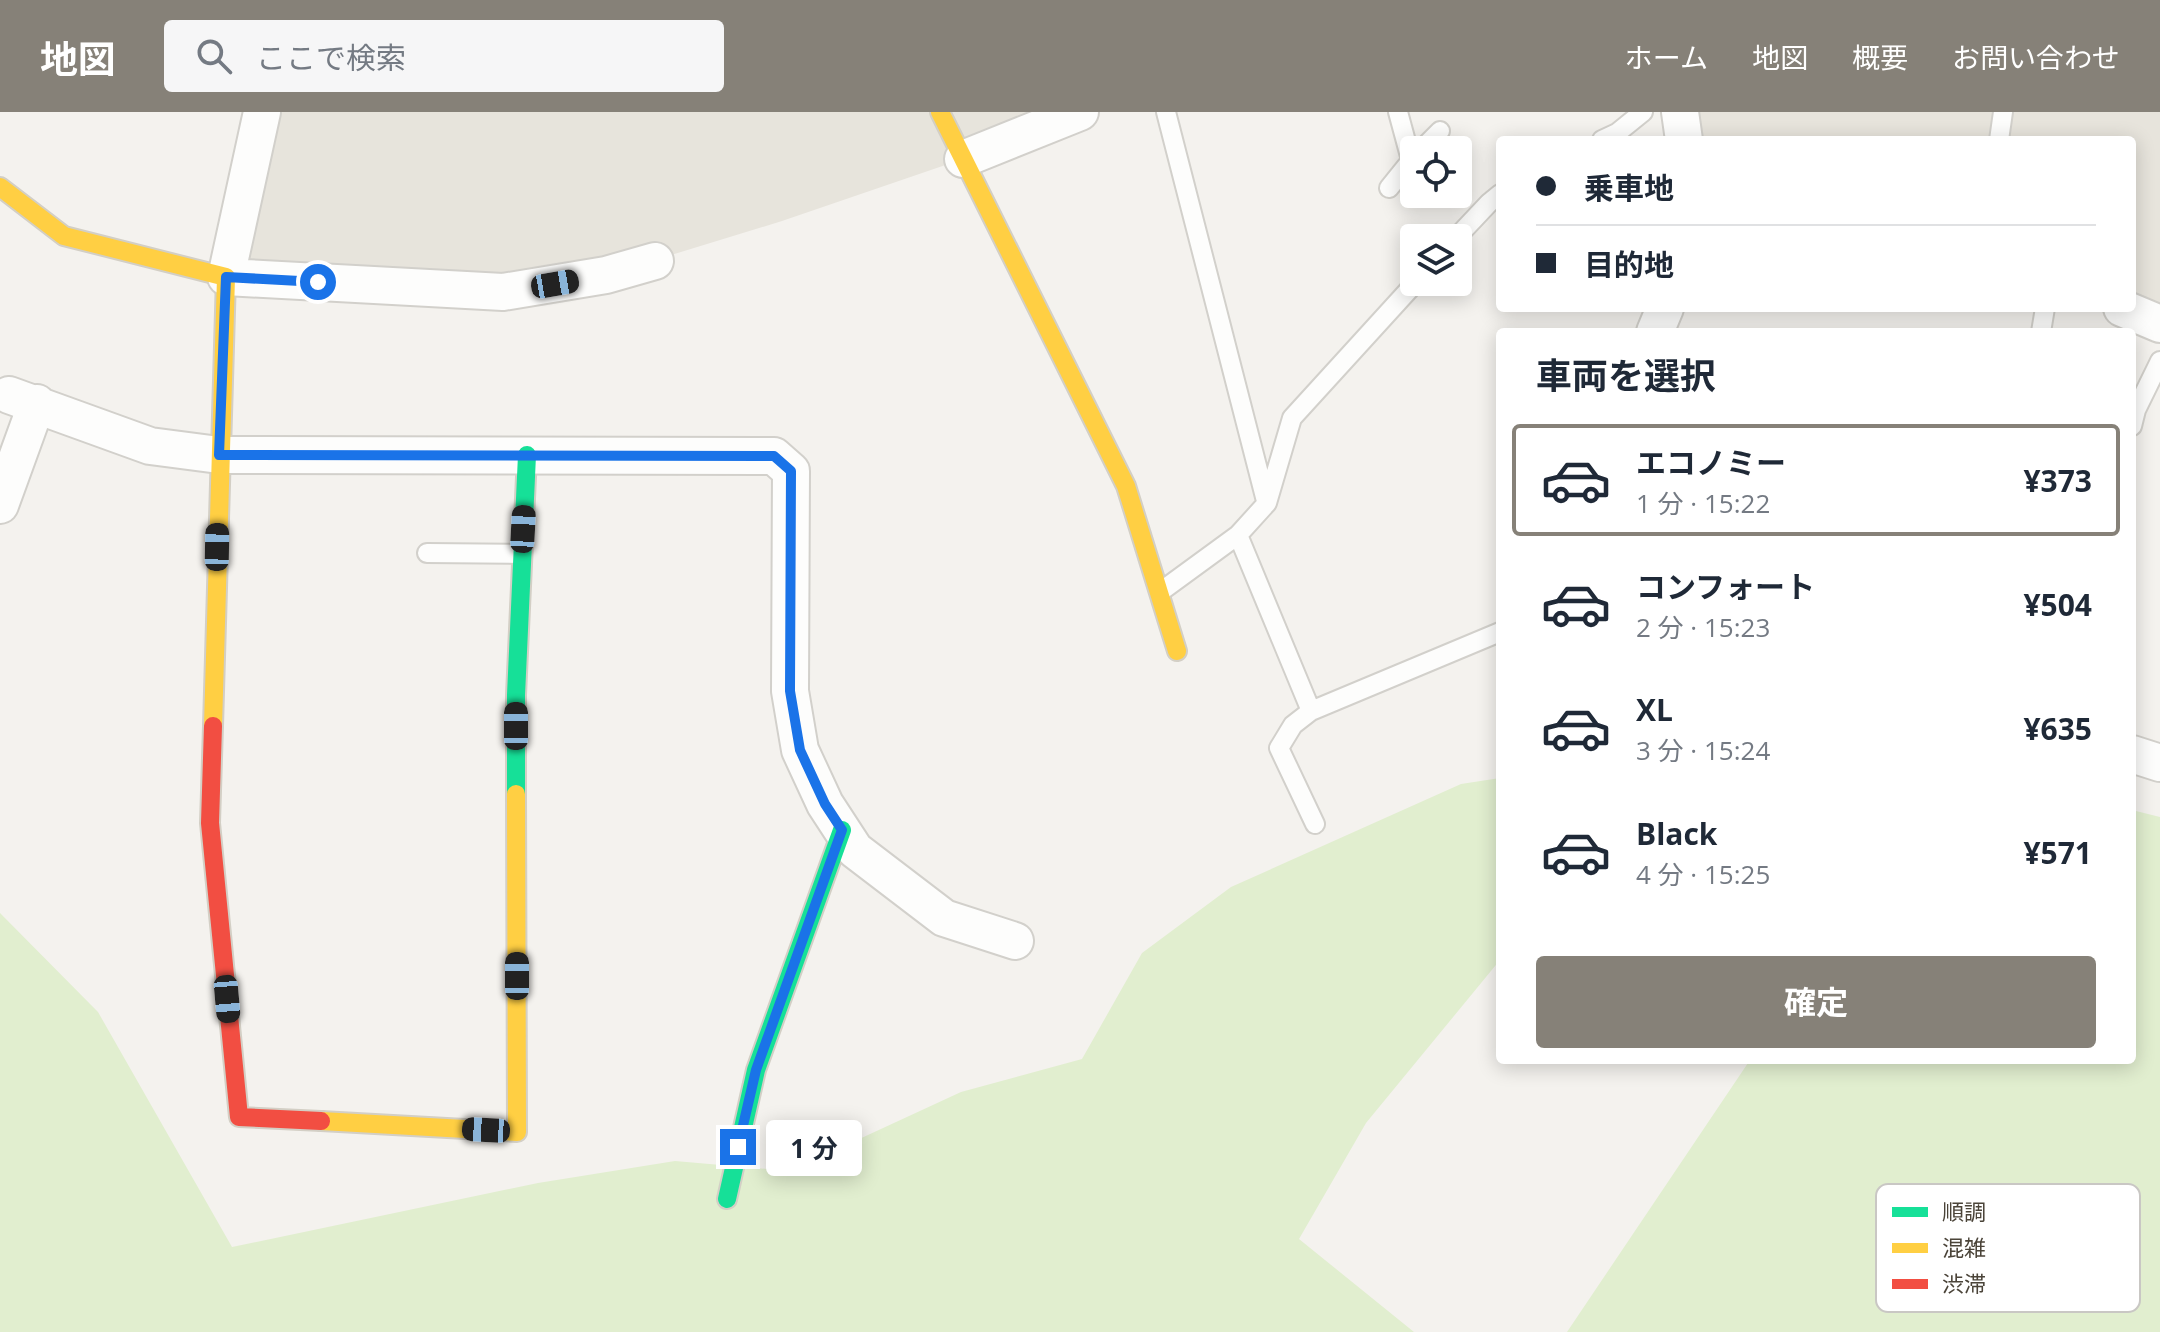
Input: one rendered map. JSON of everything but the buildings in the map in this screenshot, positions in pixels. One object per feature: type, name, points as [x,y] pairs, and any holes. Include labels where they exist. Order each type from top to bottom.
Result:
[{"type":"street","points":[[262,112],[226,277],[210,823],[239,1117],[517,1132],[516,695],[527,455]]},
{"type":"street","points":[[940,112],[1126,486],[1177,651]]},
{"type":"street","points":[[963,159],[1080,112]]},
{"type":"street","points":[[1680,112],[1683,136]]},
{"type":"street","points":[[0,187],[64,236],[226,277],[503,292],[606,275],[655,261]]},
{"type":"street","points":[[2132,312],[2160,324]]},
{"type":"street","points":[[0,505],[23,399],[59,415],[150,446],[219,455],[774,456],[791,471],[790,691],[800,750],[825,804],[855,850],[944,918],[1015,941]]},
{"type":"street","points":[[2136,755],[2160,763]]},
{"type":"street","points":[[727,1199],[756,1070],[842,830]]},
{"type":"lane","points":[[1166,112],[1267,503]]},
{"type":"lane","points":[[1398,112],[1407,136]]},
{"type":"lane","points":[[1611,136],[1643,112]]},
{"type":"lane","points":[[2000,136],[2003,112]]},
{"type":"lane","points":[[1435,136],[1440,131]]},
{"type":"lane","points":[[1389,188],[1400,174]]},
{"type":"lane","points":[[1469,224],[1496,197]]},
{"type":"lane","points":[[1160,592],[1238,535],[1267,503],[1292,418],[1403,296]]},
{"type":"lane","points":[[2136,410],[2160,361]]},
{"type":"lane","points":[[1238,535],[1311,711]]},
{"type":"lane","points":[[427,553],[522,554]]},
{"type":"lane","points":[[1315,824],[1279,748],[1293,725],[1311,711],[1496,634]]},
{"type":"shaded area","points":[[262,112],[1080,112],[963,159],[782,221],[606,275],[226,277]]},
{"type":"shaded area","points":[[1680,112],[2160,112],[2160,324],[2136,310],[2136,136],[1683,136]]},
{"type":"green space","points":[[1496,779],[1496,965],[1366,1123],[1299,1239],[1414,1332],[0,1332],[0,913],[98,1012],[232,1247],[538,1183],[675,1161],[790,1171],[961,1092],[1082,1059],[1142,953],[1231,887],[1461,784]]},
{"type":"green space","points":[[2136,811],[2160,817],[2160,1332],[1567,1332],[1747,1064],[2136,1064]]},
{"type":"traffic: fast","points":[[516,794],[516,695],[527,455]]},
{"type":"traffic: fast","points":[[727,1199],[756,1070],[842,830]]},
{"type":"traffic: slow","points":[[940,112],[1126,486],[1177,651]]},
{"type":"traffic: slow","points":[[0,187],[64,236],[226,277],[213,726]]},
{"type":"traffic: slow","points":[[321,1121],[517,1132],[516,794]]},
{"type":"traffic: jam","points":[[213,726],[210,823],[239,1117],[321,1121]]},
{"type":"route","points":[[318,282],[226,277],[219,455],[774,456],[791,471],[790,691],[800,750],[825,804],[842,830],[756,1070],[738,1147]]}]
